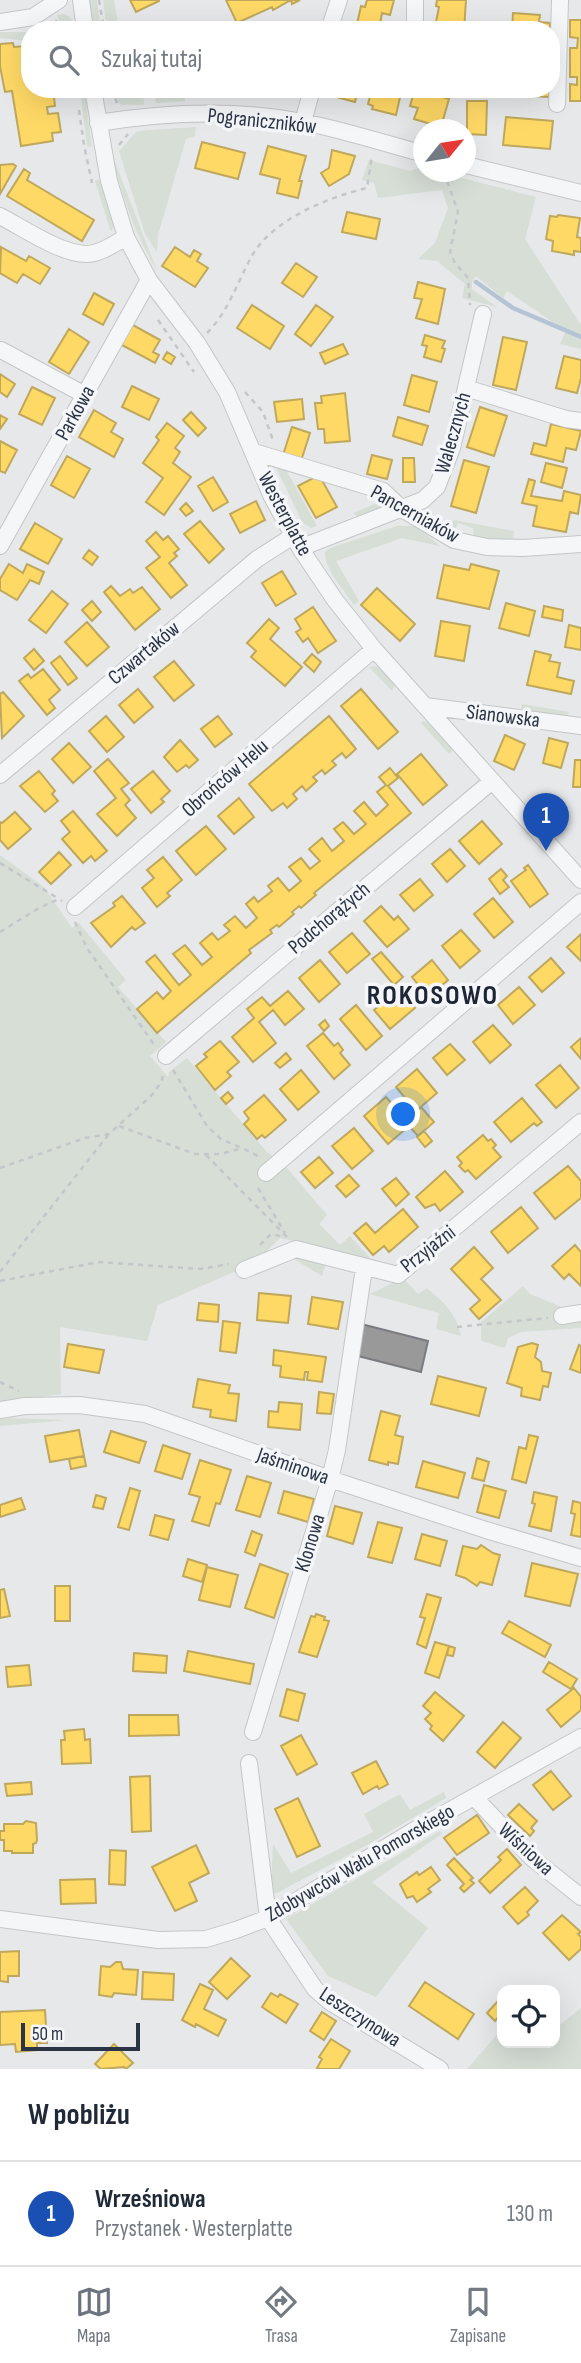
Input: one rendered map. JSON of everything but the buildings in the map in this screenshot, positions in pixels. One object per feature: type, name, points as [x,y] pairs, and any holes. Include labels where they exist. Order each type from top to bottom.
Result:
[{"type":"street","points":[[0,22],[33,17],[59,0]]},
{"type":"street","points":[[81,0],[84,21]]},
{"type":"street","points":[[332,21],[339,0]]},
{"type":"street","points":[[415,0],[415,21]]},
{"type":"street","points":[[559,21],[560,0]]},
{"type":"street","name":"Westerplatte","points":[[94,98],[109,181],[126,237],[149,280],[197,343],[227,392],[272,497],[297,542],[335,600],[374,649],[581,880]]},
{"type":"street","points":[[303,122],[310,98]]},
{"type":"street","points":[[557,98],[557,104]]},
{"type":"street","name":"Pograniczników","points":[[98,123],[180,114],[232,114],[303,122],[413,151]]},
{"type":"street","points":[[476,167],[581,193]]},
{"type":"street","points":[[0,216],[71,252],[88,254],[107,248],[126,237]]},
{"type":"street","name":"Parkowa","points":[[0,546],[149,280]]},
{"type":"street","name":"Walecznych","points":[[297,542],[402,509],[423,500],[437,486],[452,448],[482,320]]},
{"type":"street","points":[[1,350],[85,394]]},
{"type":"street","points":[[466,388],[581,421]]},
{"type":"street","name":"Pancerniaków","points":[[254,452],[383,491],[402,509],[454,540],[487,547],[523,548],[581,544]]},
{"type":"street","name":"Czwartaków","points":[[0,775],[257,559],[297,542]]},
{"type":"street","name":"Obrońców Helu","points":[[75,907],[374,649]]},
{"type":"street","name":"Sianowska","points":[[425,706],[581,726]]},
{"type":"street","name":"Podchorążych","points":[[166,1056],[492,781]]},
{"type":"street","points":[[266,1173],[581,902]]},
{"type":"street","name":"Przyjaźni","points":[[291,1243],[364,1268],[398,1275],[581,1122]]},
{"type":"street","points":[[238,1267],[291,1243]]},
{"type":"street","name":"Klonowa","points":[[253,1732],[337,1450],[364,1268]]},
{"type":"street","points":[[562,1316],[581,1313]]},
{"type":"street","name":"Jaśminowa","points":[[0,1410],[25,1406],[79,1405],[145,1414],[330,1479],[581,1558]]},
{"type":"street","name":"Zdobywców Wału Pomorskiego","points":[[0,1919],[158,1940],[206,1939],[268,1919],[336,1877],[581,1737]]},
{"type":"street","points":[[249,1763],[268,1919]]},
{"type":"street","name":"Wiśniowa","points":[[475,1798],[532,1858],[581,1897]]},
{"type":"street","name":"Leszczynowa","points":[[268,1919],[315,1989],[330,2003],[440,2069]]},
{"type":"path","points":[[99,0],[102,21]]},
{"type":"path","points":[[116,150],[128,134],[127,119]]},
{"type":"path","points":[[197,343],[215,326],[254,253],[267,236],[313,207],[343,194],[367,188],[374,141]]},
{"type":"path","points":[[448,182],[458,212],[450,252],[455,263],[468,278],[472,317],[482,320]]},
{"type":"path","points":[[239,385],[263,412],[281,460]]},
{"type":"path","points":[[0,863],[75,907]]},
{"type":"path","points":[[0,932],[59,899]]},
{"type":"path","points":[[0,1272],[109,1134],[157,1088],[162,1081],[166,1056]]},
{"type":"path","points":[[118,1126],[195,1154],[220,1154],[239,1149]]},
{"type":"path","points":[[0,1168],[85,1138],[109,1134]]},
{"type":"path","points":[[205,1154],[291,1243]]},
{"type":"path","points":[[266,1173],[255,1182],[291,1243]]},
{"type":"path","points":[[252,1252],[271,1234],[291,1243]]},
{"type":"path","points":[[0,1281],[99,1262],[200,1269],[238,1267]]},
{"type":"path","points":[[457,1327],[562,1316]]},
{"type":"shaded area","points":[[90,0],[97,0],[100,21],[93,21]]},
{"type":"shaded area","points":[[103,0],[114,0],[118,21],[106,21]]},
{"type":"shaded area","points":[[64,14],[72,21],[59,21],[57,15]]},
{"type":"shaded area","points":[[0,32],[21,32],[21,40],[0,38]]},
{"type":"shaded area","points":[[81,98],[85,98],[92,147],[87,146]]},
{"type":"shaded area","points":[[117,98],[143,98],[144,105],[121,105]]},
{"type":"shaded area","points":[[155,98],[185,98],[185,101],[156,103]]},
{"type":"shaded area","points":[[196,127],[195,136],[186,139],[158,235],[157,252],[145,234],[119,151],[137,131]]},
{"type":"shaded area","points":[[369,160],[413,170],[413,182],[476,182],[536,197],[525,239],[581,325],[581,349],[560,344],[566,331],[507,291],[503,298],[476,276],[472,289],[497,307],[462,298],[465,284],[437,261],[418,259],[435,243],[448,208],[442,190],[378,198],[374,183],[362,180]]},
{"type":"shaded area","points":[[115,162],[157,271],[132,219]]},
{"type":"shaded area","points":[[99,179],[114,225],[111,232],[95,181]]},
{"type":"shaded area","points":[[275,465],[285,468],[317,526],[311,528],[302,522]]},
{"type":"shaded area","points":[[384,500],[391,507],[360,518],[353,513]]},
{"type":"shaded area","points":[[454,520],[514,531],[513,540],[474,538],[473,528],[458,523],[454,533],[444,528]]},
{"type":"shaded area","points":[[397,526],[417,526],[440,546],[402,538],[336,561],[359,601],[354,605],[331,573],[325,552]]},
{"type":"shaded area","points":[[374,666],[395,685],[392,691],[369,667]]},
{"type":"shaded area","points":[[522,704],[569,712],[567,717],[521,712]]},
{"type":"shaded area","points":[[423,721],[453,750],[449,754],[421,723]]},
{"type":"shaded area","points":[[0,855],[44,887],[72,928],[79,923],[126,980],[118,987],[166,1042],[150,1056],[168,1077],[169,1072],[187,1058],[266,1151],[287,1168],[327,1215],[319,1224],[340,1245],[350,1236],[372,1260],[280,1238],[267,1251],[268,1269],[244,1278],[234,1272],[158,1305],[147,1341],[60,1327],[61,1394],[0,1403]]},
{"type":"shaded area","points":[[299,1255],[321,1261],[325,1266],[322,1276],[294,1259],[273,1267],[274,1258]]},
{"type":"shaded area","points":[[403,1278],[418,1294],[427,1288],[444,1304],[456,1320],[461,1336],[436,1329],[439,1313],[370,1294]]},
{"type":"shaded area","points":[[523,1286],[530,1294],[576,1313],[581,1310],[581,1328],[521,1332],[508,1338],[505,1348],[481,1341],[481,1322]]},
{"type":"shaded area","points":[[0,1419],[67,1420],[0,1426]]},
{"type":"shaded area","points":[[444,1792],[446,1798],[367,1845],[275,1894],[271,1887],[273,1844],[291,1873],[373,1832],[364,1814],[400,1794],[410,1810]]},
{"type":"shaded area","points":[[440,1831],[442,1834],[372,1882],[428,1928],[376,1997],[328,1976],[286,1919]]},
{"type":"shaded area","points":[[581,2008],[581,2069],[467,2069],[497,2035],[497,2048],[560,2048],[560,2025]]},
{"type":"waterway","points":[[476,282],[513,308],[581,337]]},
{"type":"place","name":"Wrześniowa","points":[[546,851]]},
{"type":"district","name":"ROKOSOWO","points":[[433,995]]}]
